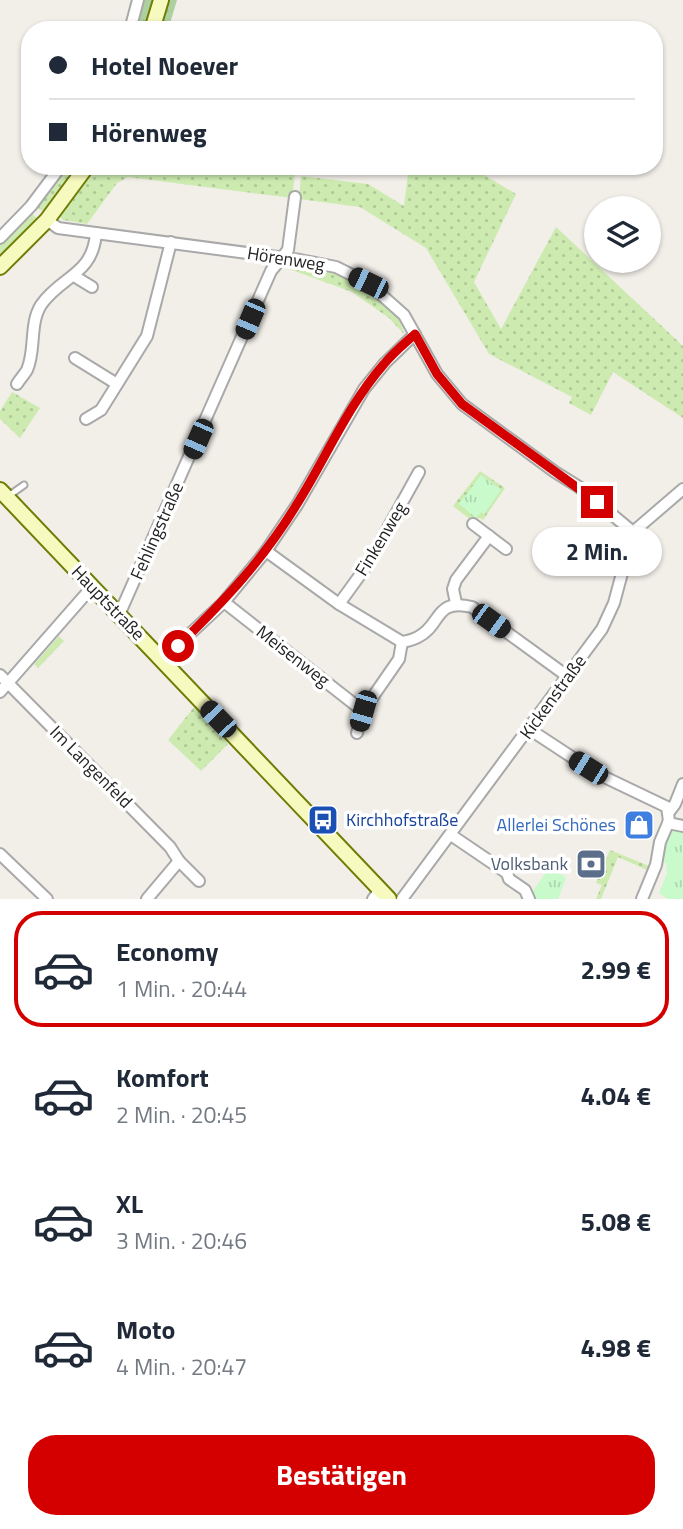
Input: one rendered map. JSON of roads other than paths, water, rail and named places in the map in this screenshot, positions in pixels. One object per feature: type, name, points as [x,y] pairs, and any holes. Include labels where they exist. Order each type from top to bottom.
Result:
[{"type":"street","points":[[132,21],[138,0]]},
{"type":"street","points":[[155,21],[161,0]]},
{"type":"street","points":[[0,238],[31,206],[54,175]]},
{"type":"street","points":[[0,267],[47,220],[80,175]]},
{"type":"street","name":"Fehlingstraße","points":[[119,615],[271,271],[288,250],[295,197]]},
{"type":"street","name":"Hörenweg","points":[[47,220],[58,228],[282,257],[336,267],[368,283],[404,314],[437,374],[462,404],[579,487],[633,532]]},
{"type":"street","points":[[17,384],[27,369],[41,306],[88,263],[95,247],[96,233]]},
{"type":"street","points":[[86,419],[101,410],[147,336],[171,242]]},
{"type":"street","points":[[74,276],[92,287]]},
{"type":"street","points":[[162,660],[224,602],[266,551],[297,505],[364,389],[384,363],[415,334]]},
{"type":"street","points":[[75,358],[117,384]]},
{"type":"street","name":"Finkenweg","points":[[340,604],[368,564],[419,472]]},
{"type":"street","points":[[633,532],[683,489]]},
{"type":"street","name":"Hauptstraße","points":[[4,494],[381,896]]},
{"type":"street","points":[[473,524],[506,549]]},
{"type":"street","name":"Kickenstraße","points":[[402,899],[607,620],[633,532]]},
{"type":"street","points":[[456,603],[453,589],[456,580],[489,536]]},
{"type":"street","points":[[266,551],[340,604],[402,642],[420,637],[446,608],[456,603],[472,607],[567,677]]},
{"type":"street","points":[[0,692],[4,679],[93,587]]},
{"type":"street","name":"Meisenweg","points":[[224,602],[363,711]]},
{"type":"street","points":[[357,733],[363,711],[399,659],[402,642]]},
{"type":"street","name":"Im Langenfeld","points":[[4,679],[170,846],[179,861],[199,881]]},
{"type":"street","points":[[528,729],[588,768],[663,804],[669,818],[683,826]]},
{"type":"street","points":[[647,897],[660,842],[683,784]]},
{"type":"street","points":[[451,835],[507,873],[509,880],[525,890],[529,899]]},
{"type":"street","points":[[0,854],[47,899]]},
{"type":"street","points":[[147,899],[179,861]]},
{"type":"lane","points":[[4,494],[24,485]]},
{"type":"place","name":"Kirchhofstraße","points":[[323,820]]},
{"type":"place","name":"Allerlei Schönes","points":[[639,825]]},
{"type":"place","name":"Volksbank","points":[[591,864]]}]
